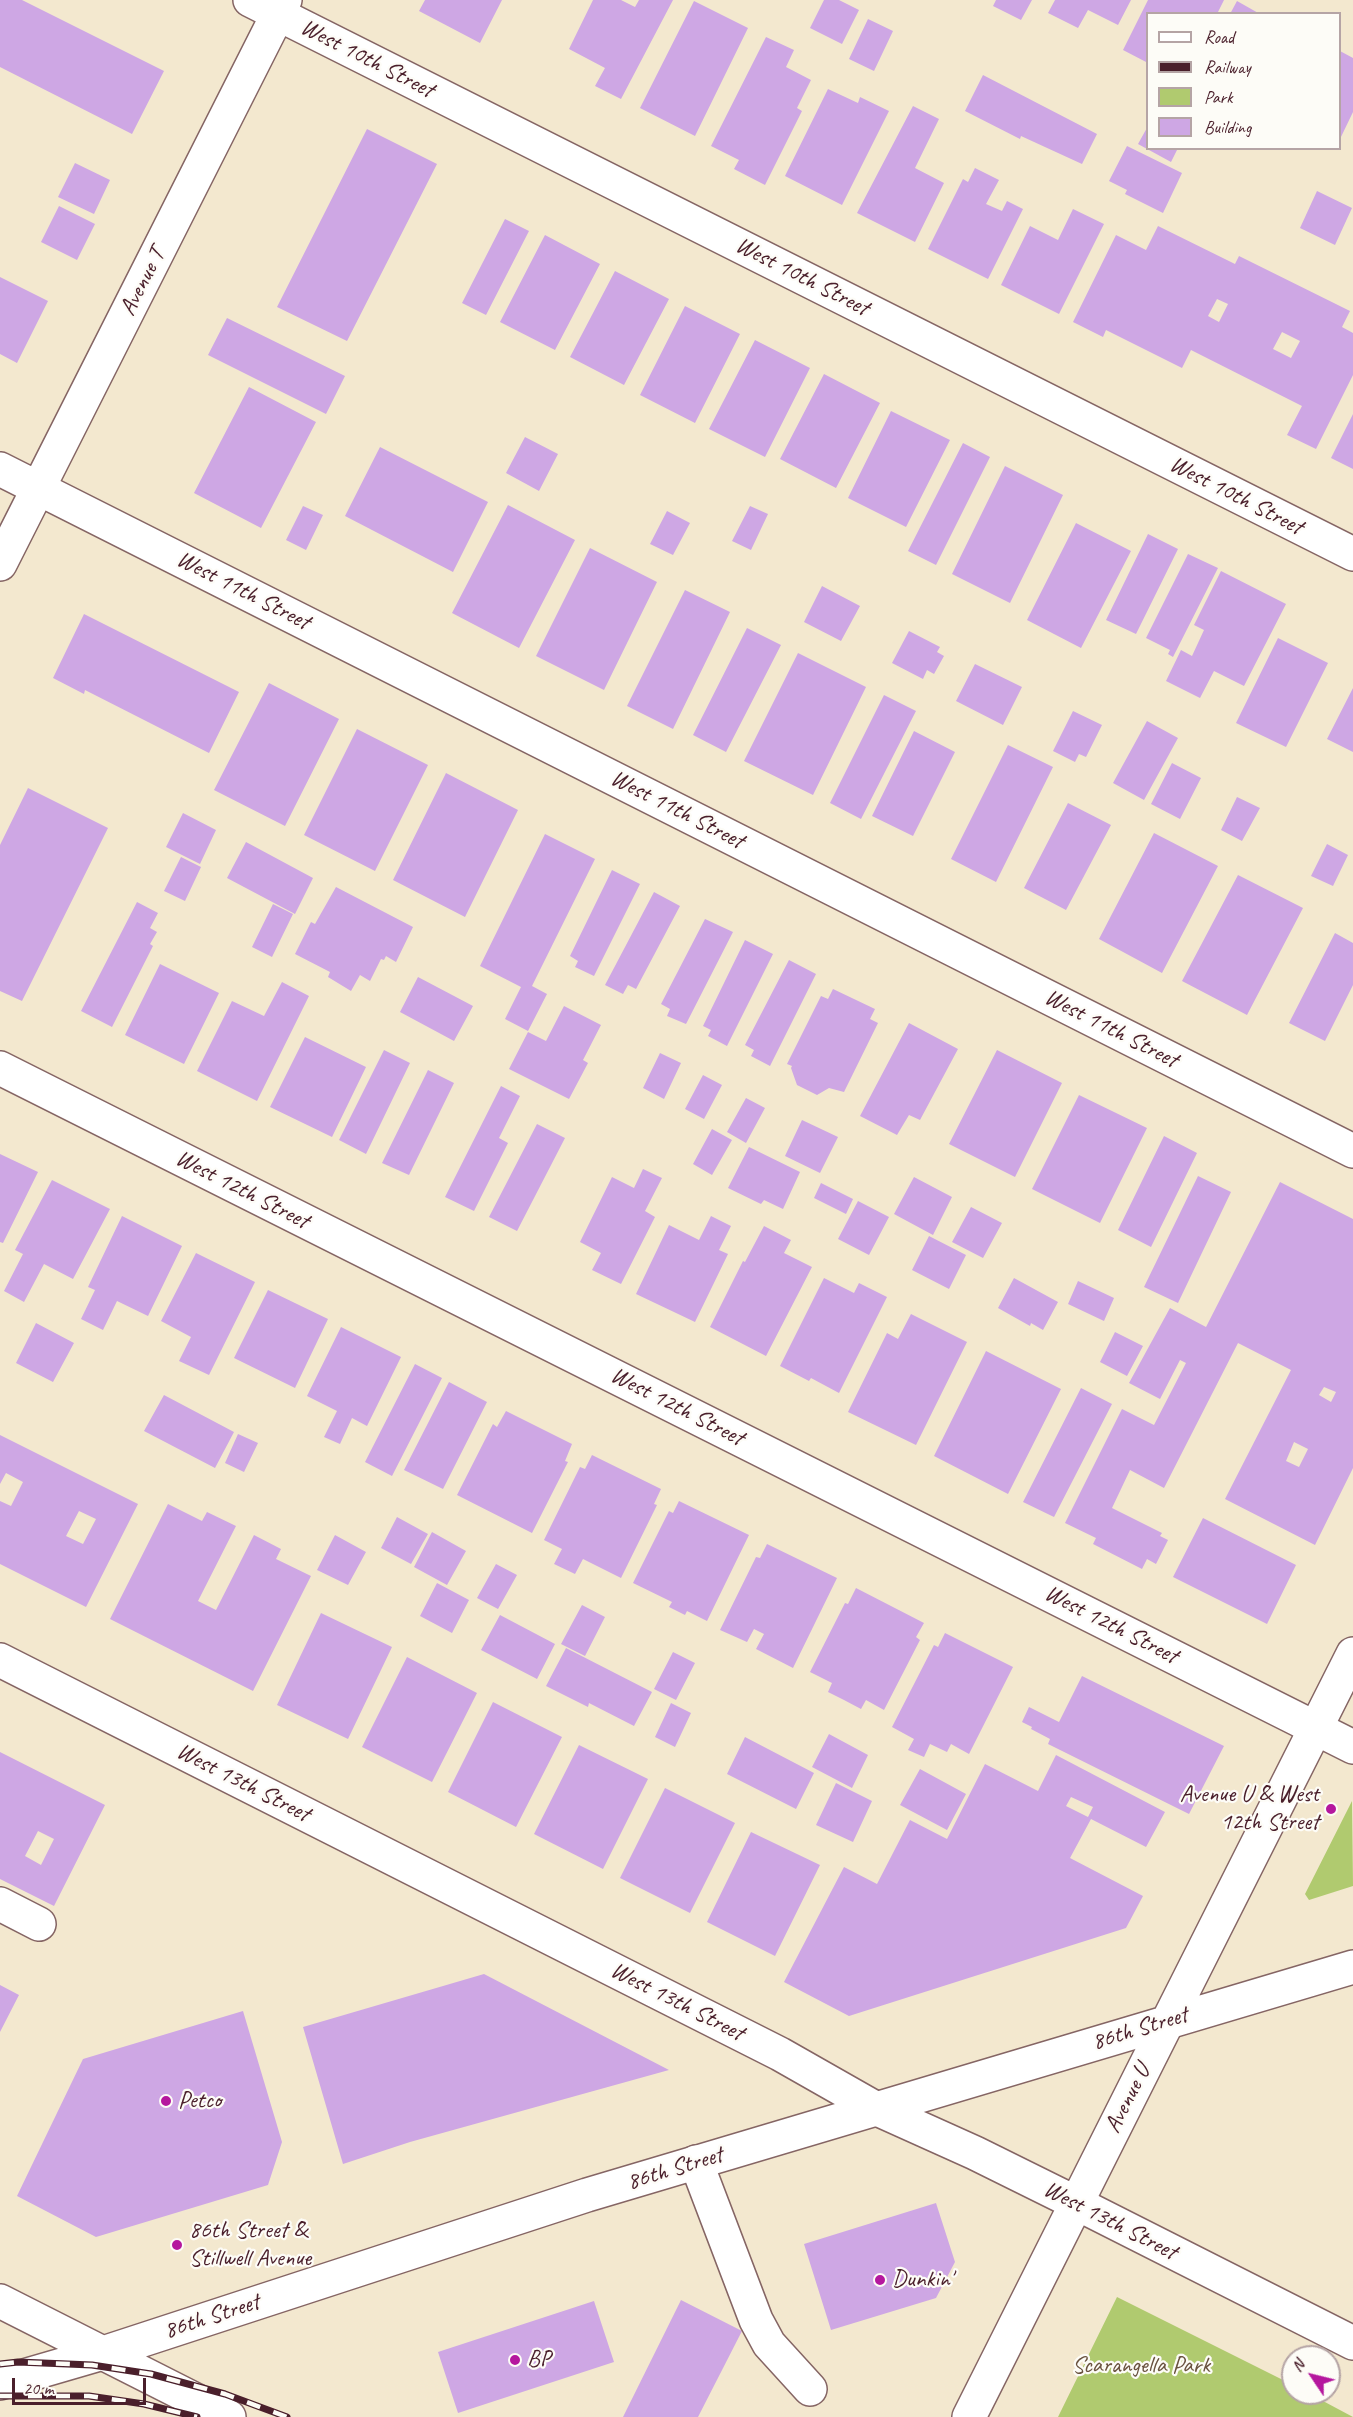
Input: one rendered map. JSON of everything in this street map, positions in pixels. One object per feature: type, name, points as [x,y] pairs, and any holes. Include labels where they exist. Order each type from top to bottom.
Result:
[{"type":"street","name":"Avenue T","points":[[0,564],[271,5]]},
{"type":"street","name":"West 10th Street","points":[[271,5],[1353,555]]},
{"type":"street","name":"West 11th Street","points":[[0,469],[1353,1151]]},
{"type":"street","name":"West 12th Street","points":[[0,1068],[1353,1747]]},
{"type":"street","name":"Avenue U","points":[[969,2417],[1353,1654]]},
{"type":"street","name":"West 13th Street","points":[[0,1660],[780,2054],[875,2109],[975,2153],[1353,2343]]},
{"type":"street","points":[[0,1904],[39,1924]]},
{"type":"street","name":"86th Street","points":[[0,2383],[103,2353],[587,2195],[1353,1966]]},
{"type":"street","points":[[696,2162],[756,2320],[769,2344],[810,2389]]},
{"type":"street","points":[[0,2301],[229,2417]]},
{"type":"green space","points":[[1352,1801],[1353,1886],[1309,1900],[1305,1894]]},
{"type":"green space","name":"Scarangella Park","points":[[1117,2297],[1281,2379],[1281,2405],[1330,2405],[1353,2417],[1058,2417]]},
{"type":"building","points":[[0,0],[22,0],[164,71],[132,134],[0,67]]},
{"type":"building","points":[[425,0],[502,0],[480,43],[419,11]]},
{"type":"building","points":[[593,0],[621,0],[635,7],[639,0],[673,0],[621,99],[595,86],[605,68],[569,49]]},
{"type":"building","points":[[824,0],[839,0],[859,10],[842,44],[810,28]]},
{"type":"building","points":[[996,0],[1032,0],[1021,20],[993,6]]},
{"type":"building","points":[[1055,0],[1131,0],[1118,25],[1088,10],[1078,28],[1048,13]]},
{"type":"building","points":[[1148,0],[1224,0],[1218,12],[1146,12],[1146,62],[1123,50]]},
{"type":"building","points":[[694,1],[748,28],[695,136],[640,108]]},
{"type":"building","points":[[1237,1],[1256,12],[1231,12]]},
{"type":"building","points":[[868,19],[893,31],[874,71],[849,59]]},
{"type":"building","points":[[766,37],[794,50],[786,67],[811,80],[797,108],[802,111],[765,185],[734,169],[739,160],[711,146]]},
{"type":"building","points":[[1341,52],[1353,58],[1353,112],[1341,137]]},
{"type":"building","points":[[983,75],[1097,134],[1082,164],[1021,136],[1020,139],[965,111]]},
{"type":"building","points":[[828,89],[858,103],[860,97],[889,111],[842,205],[785,176]]},
{"type":"building","points":[[913,106],[939,119],[915,168],[944,183],[915,242],[857,213]]},
{"type":"building","points":[[367,129],[437,164],[347,341],[277,307]]},
{"type":"building","points":[[1146,130],[1146,148],[1138,144]]},
{"type":"building","points":[[1127,146],[1182,173],[1163,213],[1125,194],[1127,190],[1109,181]]},
{"type":"building","points":[[1149,150],[1177,150],[1171,162]]},
{"type":"building","points":[[75,163],[110,180],[94,214],[58,197]]},
{"type":"building","points":[[975,168],[999,180],[986,204],[1002,211],[1007,201],[1023,209],[988,279],[928,249],[963,179],[968,182]]},
{"type":"building","points":[[1317,191],[1352,208],[1335,245],[1300,228]]},
{"type":"building","points":[[59,206],[95,224],[77,260],[41,242]]},
{"type":"building","points":[[1073,209],[1104,224],[1059,314],[1001,285],[1030,226],[1058,240]]},
{"type":"building","points":[[505,219],[529,231],[486,315],[462,303]]},
{"type":"building","points":[[1158,226],[1235,264],[1239,256],[1350,311],[1342,327],[1353,333],[1353,375],[1316,449],[1287,435],[1302,406],[1191,350],[1182,368],[1106,330],[1103,337],[1073,322],[1116,235],[1146,250]],"holes":[[[1217,299],[1228,304],[1219,322],[1208,316]],[[1282,332],[1300,341],[1291,358],[1273,349]]]},
{"type":"building","points":[[545,235],[600,264],[555,350],[500,322]]},
{"type":"building","points":[[615,271],[669,299],[624,385],[570,357]]},
{"type":"building","points":[[0,277],[48,301],[17,363],[0,354]]},
{"type":"building","points":[[685,306],[740,334],[695,423],[640,395]]},
{"type":"building","points":[[227,318],[345,376],[326,414],[208,355]]},
{"type":"building","points":[[755,340],[810,368],[765,457],[709,429]]},
{"type":"building","points":[[824,374],[880,403],[836,488],[780,459]]},
{"type":"building","points":[[249,387],[316,422],[261,528],[194,493]]},
{"type":"building","points":[[891,411],[950,440],[906,527],[848,498]]},
{"type":"building","points":[[1353,414],[1353,469],[1331,458]]},
{"type":"building","points":[[525,437],[558,454],[539,491],[506,473]]},
{"type":"building","points":[[963,443],[990,457],[936,565],[908,551]]},
{"type":"building","points":[[380,447],[488,502],[453,572],[345,516]]},
{"type":"building","points":[[1005,466],[1063,495],[1010,603],[952,574]]},
{"type":"building","points":[[508,505],[575,540],[519,648],[452,613]]},
{"type":"building","points":[[303,506],[323,515],[306,550],[286,540]]},
{"type":"building","points":[[750,506],[768,514],[751,550],[732,541]]},
{"type":"building","points":[[667,511],[690,523],[673,555],[650,544]]},
{"type":"building","points":[[1076,523],[1131,551],[1081,648],[1027,620]]},
{"type":"building","points":[[1148,534],[1178,549],[1136,634],[1106,620]]},
{"type":"building","points":[[590,548],[657,582],[604,690],[536,656]]},
{"type":"building","points":[[1188,554],[1218,568],[1173,657],[1168,654],[1170,650],[1146,638]]},
{"type":"building","points":[[1221,571],[1286,604],[1244,686],[1214,671],[1200,698],[1166,681],[1181,650],[1192,656],[1204,630],[1194,625]]},
{"type":"building","points":[[822,586],[860,606],[841,641],[804,622]]},
{"type":"building","points":[[685,590],[730,612],[673,729],[627,706]]},
{"type":"building","points":[[84,614],[239,692],[209,753],[85,690],[84,694],[53,678]]},
{"type":"building","points":[[747,628],[781,645],[726,752],[693,735]]},
{"type":"building","points":[[909,631],[940,647],[937,652],[944,656],[934,674],[927,670],[923,679],[892,663]]},
{"type":"building","points":[[1278,638],[1328,663],[1286,747],[1236,723]]},
{"type":"building","points":[[798,653],[866,687],[813,795],[744,761]]},
{"type":"building","points":[[975,664],[1022,687],[1003,725],[956,701]]},
{"type":"building","points":[[269,683],[339,719],[285,826],[214,790]]},
{"type":"building","points":[[1353,688],[1353,752],[1327,739]]},
{"type":"building","points":[[884,695],[916,711],[861,819],[830,803]]},
{"type":"building","points":[[1073,711],[1102,725],[1086,757],[1079,754],[1075,762],[1053,751]]},
{"type":"building","points":[[1147,721],[1178,738],[1144,800],[1113,783]]},
{"type":"building","points":[[357,729],[428,765],[375,871],[304,835]]},
{"type":"building","points":[[914,731],[955,752],[913,836],[872,816]]},
{"type":"building","points":[[1008,745],[1053,767],[996,882],[951,859]]},
{"type":"building","points":[[1172,763],[1201,778],[1180,819],[1151,804]]},
{"type":"building","points":[[446,773],[518,810],[465,917],[393,880]]},
{"type":"building","points":[[28,788],[108,828],[22,1001],[0,991],[0,845]]},
{"type":"building","points":[[1237,797],[1260,808],[1242,841],[1221,830]]},
{"type":"building","points":[[1068,803],[1111,825],[1066,910],[1024,888]]},
{"type":"building","points":[[183,813],[216,830],[200,864],[166,847]]},
{"type":"building","points":[[1154,833],[1218,866],[1162,973],[1099,939]]},
{"type":"building","points":[[545,834],[595,859],[532,986],[547,994],[528,1031],[505,1019],[521,987],[480,966]]},
{"type":"building","points":[[246,842],[313,878],[295,914],[227,878]]},
{"type":"building","points":[[1327,844],[1348,855],[1333,886],[1311,876]]},
{"type":"building","points":[[181,857],[201,867],[185,901],[164,891]]},
{"type":"building","points":[[612,870],[640,884],[594,976],[575,967],[578,961],[570,956]]},
{"type":"building","points":[[1238,875],[1303,908],[1247,1015],[1182,981]]},
{"type":"building","points":[[336,887],[413,927],[396,962],[386,956],[384,960],[381,959],[370,981],[360,975],[351,991],[328,977],[330,972],[295,954],[311,922],[315,924]]},
{"type":"building","points":[[654,892],[680,906],[636,989],[628,985],[623,994],[605,985]]},
{"type":"building","points":[[137,902],[158,913],[150,928],[157,932],[150,944],[153,946],[112,1027],[81,1011]]},
{"type":"building","points":[[273,904],[293,914],[272,957],[252,947]]},
{"type":"building","points":[[705,919],[733,932],[686,1024],[667,1016],[670,1009],[661,1004]]},
{"type":"building","points":[[1335,933],[1353,943],[1353,985],[1325,1041],[1289,1023]]},
{"type":"building","points":[[745,940],[773,954],[727,1046],[708,1036],[711,1030],[703,1026]]},
{"type":"building","points":[[789,960],[816,974],[770,1066],[751,1056],[754,1050],[745,1045]]},
{"type":"building","points":[[160,964],[219,993],[184,1064],[125,1035]]},
{"type":"building","points":[[418,977],[473,1006],[454,1041],[400,1012]]},
{"type":"building","points":[[282,982],[309,996],[257,1101],[197,1071],[232,1001],[264,1016]]},
{"type":"building","points":[[833,989],[875,1009],[870,1019],[878,1023],[844,1092],[829,1088],[817,1095],[797,1085],[792,1066],[787,1064],[821,996],[828,999]]},
{"type":"building","points":[[564,1006],[601,1025],[583,1060],[588,1063],[569,1099],[509,1069],[528,1032],[546,1041]]},
{"type":"building","points":[[909,1023],[958,1049],[920,1120],[909,1115],[897,1135],[860,1116]]},
{"type":"building","points":[[305,1037],[366,1067],[332,1137],[270,1107]]},
{"type":"building","points":[[384,1050],[410,1063],[366,1154],[339,1140]]},
{"type":"building","points":[[997,1050],[1062,1083],[1015,1177],[949,1144]]},
{"type":"building","points":[[660,1053],[681,1063],[664,1099],[643,1088]]},
{"type":"building","points":[[428,1070],[454,1083],[409,1175],[382,1163]]},
{"type":"building","points":[[703,1075],[722,1085],[704,1119],[685,1109]]},
{"type":"building","points":[[501,1086],[520,1096],[499,1138],[508,1143],[474,1211],[445,1197]]},
{"type":"building","points":[[1079,1095],[1147,1128],[1100,1223],[1032,1189]]},
{"type":"building","points":[[746,1098],[765,1108],[746,1143],[727,1132]]},
{"type":"building","points":[[802,1120],[838,1137],[820,1173],[785,1156]]},
{"type":"building","points":[[537,1124],[565,1138],[517,1231],[489,1217]]},
{"type":"building","points":[[712,1129],[732,1140],[712,1175],[693,1164]]},
{"type":"building","points":[[1164,1136],[1197,1153],[1151,1247],[1118,1230]]},
{"type":"building","points":[[749,1147],[800,1172],[783,1209],[764,1200],[761,1204],[728,1188]]},
{"type":"building","points":[[0,1154],[38,1172],[3,1243],[0,1242]]},
{"type":"building","points":[[643,1169],[662,1178],[645,1211],[655,1217],[621,1284],[592,1270],[601,1253],[580,1242],[612,1177],[634,1188]]},
{"type":"building","points":[[1198,1176],[1231,1192],[1178,1303],[1144,1287]]},
{"type":"building","points":[[914,1177],[952,1197],[933,1235],[894,1214]]},
{"type":"building","points":[[52,1180],[110,1209],[73,1279],[44,1264],[24,1302],[4,1291],[23,1254],[15,1250]]},
{"type":"building","points":[[1280,1182],[1353,1219],[1353,1468],[1315,1545],[1225,1499],[1291,1370],[1238,1343],[1164,1488],[1130,1470],[1112,1508],[1162,1533],[1160,1536],[1168,1540],[1156,1564],[1147,1559],[1142,1569],[1093,1544],[1096,1538],[1065,1523],[1122,1409],[1154,1425],[1186,1363],[1180,1360],[1160,1399],[1129,1383],[1170,1308],[1206,1327]],"holes":[[[1324,1387],[1336,1392],[1331,1402],[1319,1395]],[[1294,1442],[1308,1449],[1299,1467],[1286,1461]]]},
{"type":"building","points":[[821,1183],[853,1199],[846,1214],[814,1198]]},
{"type":"building","points":[[858,1201],[889,1217],[869,1255],[838,1239]]},
{"type":"building","points":[[971,1207],[1002,1223],[983,1258],[952,1242]]},
{"type":"building","points":[[122,1216],[182,1246],[148,1316],[117,1301],[103,1330],[81,1319],[95,1290],[88,1287]]},
{"type":"building","points":[[711,1216],[731,1226],[719,1250],[728,1254],[695,1322],[636,1294],[669,1225],[699,1240]]},
{"type":"building","points":[[764,1226],[791,1240],[784,1253],[812,1267],[766,1356],[710,1327],[743,1261],[745,1262]]},
{"type":"building","points":[[929,1236],[966,1255],[949,1289],[912,1270]]},
{"type":"building","points":[[196,1253],[255,1282],[209,1375],[179,1361],[191,1337],[161,1321]]},
{"type":"building","points":[[824,1278],[854,1293],[859,1283],[887,1297],[839,1393],[811,1378],[809,1381],[780,1366]]},
{"type":"building","points":[[1014,1278],[1058,1302],[1043,1330],[1031,1323],[1030,1326],[998,1308]]},
{"type":"building","points":[[1078,1281],[1114,1298],[1104,1321],[1068,1304]]},
{"type":"building","points":[[268,1290],[328,1319],[295,1388],[234,1358]]},
{"type":"building","points":[[911,1314],[967,1342],[916,1445],[848,1412],[887,1333],[898,1339]]},
{"type":"building","points":[[36,1323],[74,1343],[53,1382],[16,1363]]},
{"type":"building","points":[[341,1327],[401,1357],[367,1426],[352,1418],[340,1444],[324,1437],[337,1411],[307,1396]]},
{"type":"building","points":[[1115,1332],[1143,1346],[1127,1376],[1100,1362]]},
{"type":"building","points":[[986,1351],[1061,1389],[1008,1494],[934,1456]]},
{"type":"building","points":[[415,1364],[442,1378],[392,1476],[365,1462]]},
{"type":"building","points":[[449,1382],[487,1402],[443,1489],[404,1470]]},
{"type":"building","points":[[1081,1388],[1112,1404],[1054,1517],[1023,1502]]},
{"type":"building","points":[[164,1395],[234,1432],[215,1468],[144,1431]]},
{"type":"building","points":[[506,1411],[572,1444],[565,1461],[568,1462],[532,1533],[457,1495],[493,1424],[497,1427]]},
{"type":"building","points":[[238,1434],[258,1443],[244,1472],[225,1463]]},
{"type":"building","points":[[0,1435],[138,1504],[86,1607],[0,1564],[0,1501],[11,1506],[23,1482],[6,1473],[0,1484]],"holes":[[[79,1511],[96,1519],[83,1544],[66,1536]]]},
{"type":"building","points":[[592,1455],[661,1489],[654,1504],[657,1505],[621,1578],[583,1559],[575,1574],[554,1564],[562,1549],[544,1540],[580,1467],[585,1469]]},
{"type":"building","points":[[679,1501],[749,1535],[707,1621],[687,1611],[685,1615],[669,1607],[672,1602],[633,1583],[669,1511],[673,1513]]},
{"type":"building","points":[[168,1504],[202,1521],[207,1512],[236,1526],[198,1601],[216,1610],[254,1535],[281,1549],[276,1559],[311,1576],[253,1691],[110,1619]]},
{"type":"building","points":[[397,1517],[428,1534],[411,1564],[381,1548]]},
{"type":"building","points":[[1203,1518],[1296,1565],[1267,1624],[1173,1577]]},
{"type":"building","points":[[432,1532],[466,1551],[447,1585],[414,1567]]},
{"type":"building","points":[[335,1535],[366,1552],[348,1585],[317,1570]]},
{"type":"building","points":[[767,1544],[837,1578],[793,1668],[756,1649],[764,1634],[754,1629],[747,1642],[720,1630],[756,1557],[760,1558]]},
{"type":"building","points":[[496,1564],[517,1575],[498,1609],[477,1598]]},
{"type":"building","points":[[437,1583],[469,1600],[452,1633],[420,1616]]},
{"type":"building","points":[[856,1588],[924,1623],[916,1637],[920,1640],[884,1710],[866,1700],[861,1709],[828,1692],[832,1683],[810,1672],[845,1603],[848,1604]]},
{"type":"building","points":[[582,1605],[605,1617],[585,1656],[561,1644]]},
{"type":"building","points":[[321,1613],[392,1647],[348,1739],[277,1705]]},
{"type":"building","points":[[500,1615],[555,1644],[537,1679],[481,1650]]},
{"type":"building","points":[[945,1633],[1013,1667],[969,1754],[951,1744],[947,1752],[930,1744],[924,1757],[908,1750],[914,1739],[892,1727],[934,1645],[938,1647]]},
{"type":"building","points":[[566,1648],[652,1692],[634,1726],[589,1703],[588,1707],[546,1686]]},
{"type":"building","points":[[673,1652],[695,1663],[676,1700],[654,1689]]},
{"type":"building","points":[[407,1657],[477,1693],[432,1782],[362,1747]]},
{"type":"building","points":[[1082,1676],[1224,1746],[1189,1814],[1048,1744],[1050,1739],[1022,1722],[1029,1707],[1059,1722]]},
{"type":"building","points":[[493,1702],[562,1737],[516,1827],[448,1792]]},
{"type":"building","points":[[671,1703],[691,1713],[675,1747],[655,1737]]},
{"type":"building","points":[[829,1734],[868,1755],[852,1788],[812,1767]]},
{"type":"building","points":[[745,1737],[814,1773],[796,1809],[727,1774]]},
{"type":"building","points":[[579,1745],[648,1779],[603,1869],[534,1834]]},
{"type":"building","points":[[0,1752],[105,1805],[54,1906],[0,1879]],"holes":[[[38,1831],[54,1839],[41,1865],[25,1856]]]},
{"type":"building","points":[[1056,1755],[1165,1812],[1146,1847],[1091,1819],[1070,1858],[1143,1896],[1126,1928],[849,2016],[784,1982],[844,1867],[877,1884],[910,1820],[947,1839],[985,1764],[1038,1791]],"holes":[[[1071,1797],[1093,1807],[1088,1817],[1066,1806]]]},
{"type":"building","points":[[920,1769],[966,1794],[947,1830],[900,1805]]},
{"type":"building","points":[[836,1783],[872,1801],[853,1842],[816,1825]]},
{"type":"building","points":[[665,1788],[735,1823],[690,1913],[620,1878]]},
{"type":"building","points":[[751,1832],[820,1865],[775,1956],[707,1922]]},
{"type":"building","points":[[484,1974],[669,2070],[410,2142],[343,2164],[303,2027]]},
{"type":"building","points":[[0,1985],[19,1995],[0,2032]]},
{"type":"building","name":"Petco","points":[[243,2011],[282,2142],[268,2185],[96,2237],[17,2196],[83,2059]]},
{"type":"building","name":"Dunkin'","points":[[936,2203],[955,2262],[936,2298],[831,2330],[804,2244]]},
{"type":"building","points":[[681,2300],[742,2331],[698,2417],[623,2417]]},
{"type":"building","points":[[594,2301],[614,2362],[458,2413],[438,2352]]},
{"type":"railway","points":[[0,2364],[18,2362],[92,2365],[151,2374],[225,2394],[287,2417]]},
{"type":"railway","points":[[0,2396],[89,2396],[144,2404],[197,2417]]},
{"type":"place","name":"Avenue U & West 12th Street","points":[[1331,1809]]},
{"type":"place","name":"Petco","points":[[166,2101]]},
{"type":"place","name":"86th Street & Stillwell Avenue","points":[[177,2245]]},
{"type":"place","name":"Dunkin'","points":[[880,2280]]},
{"type":"place","name":"BP","points":[[515,2360]]}]
